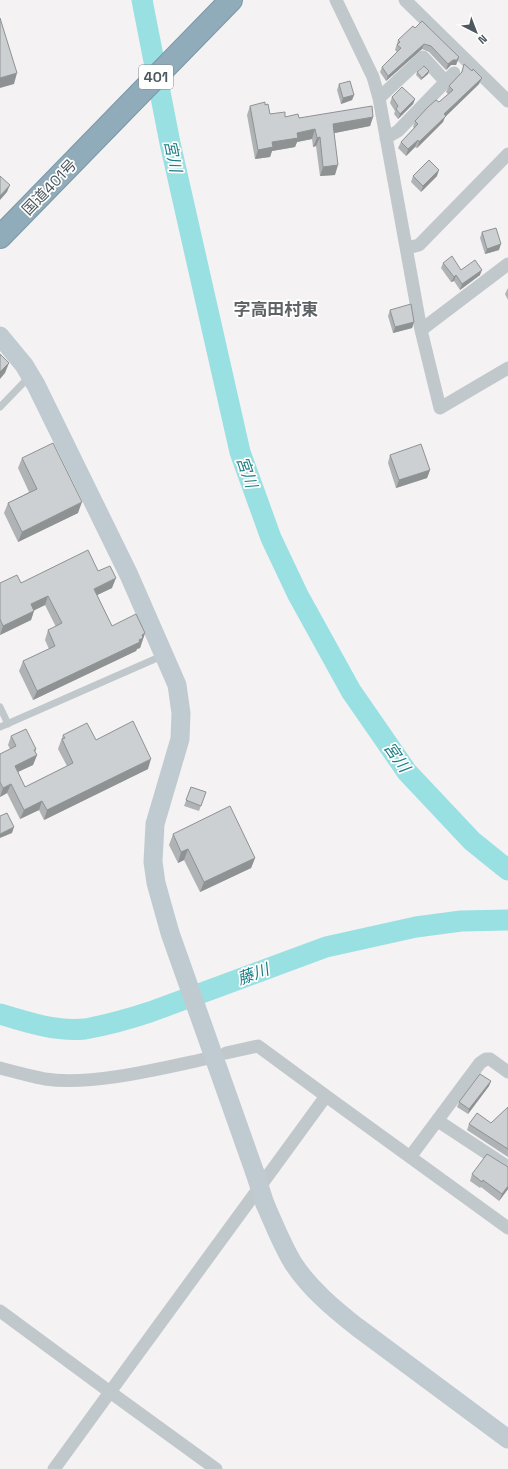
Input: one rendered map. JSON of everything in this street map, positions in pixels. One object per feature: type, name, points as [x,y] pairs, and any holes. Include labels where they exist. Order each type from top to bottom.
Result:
[{"type":"highway","name":"国道401号","points":[[0,237],[232,0]]},
{"type":"street","points":[[336,0],[373,77],[379,98],[422,330],[440,408],[508,368]]},
{"type":"street","points":[[405,0],[508,101]]},
{"type":"street","points":[[379,98],[423,57],[450,78],[398,131],[386,138]]},
{"type":"street","points":[[407,248],[419,245],[508,154]]},
{"type":"street","points":[[422,330],[508,264]]},
{"type":"street","points":[[0,336],[30,375],[129,575],[176,685],[181,713],[180,739],[155,824],[153,862],[156,883],[179,961],[214,1054],[265,1204],[294,1264],[321,1296],[357,1327],[508,1439]]},
{"type":"street","points":[[0,1068],[46,1079],[88,1079],[140,1072],[214,1054],[258,1046],[508,1228]]},
{"type":"street","points":[[410,1157],[480,1063],[486,1059],[490,1059],[508,1072]]},
{"type":"street","points":[[54,1469],[326,1096]]},
{"type":"street","points":[[438,1121],[508,1168]]},
{"type":"street","points":[[0,1311],[216,1469]]},
{"type":"lane","points":[[0,407],[30,375]]},
{"type":"lane","points":[[0,727],[164,655]]},
{"type":"lane","points":[[0,707],[8,724]]},
{"type":"building","points":[[0,18],[17,73],[0,78]]},
{"type":"building","points":[[422,21],[459,57],[457,59],[458,60],[453,60],[448,64],[431,46],[424,44],[388,76],[382,67],[401,48],[397,45],[400,42],[398,40],[413,26],[415,28]]},
{"type":"building","points":[[464,64],[472,71],[473,69],[482,78],[444,114],[446,116],[419,142],[418,140],[408,149],[401,142],[418,124],[415,121],[428,107],[436,100],[439,102],[453,90],[449,86],[462,72]]},
{"type":"building","points":[[424,66],[429,71],[422,78],[417,72]]},
{"type":"building","points":[[350,81],[354,95],[343,98],[339,84]]},
{"type":"building","points":[[402,87],[415,99],[400,114],[396,109],[398,106],[392,97]]},
{"type":"building","points":[[265,102],[265,105],[268,104],[270,114],[285,112],[285,117],[298,114],[299,118],[372,106],[373,117],[333,124],[338,165],[323,167],[320,137],[317,138],[315,129],[297,133],[298,138],[272,142],[273,147],[258,150],[250,106]]},
{"type":"building","points":[[429,160],[439,170],[423,186],[413,176]]},
{"type":"building","points":[[0,176],[10,185],[0,196]]},
{"type":"building","points":[[496,228],[501,244],[487,249],[482,232]]},
{"type":"building","points":[[452,256],[461,270],[475,260],[482,270],[462,284],[456,275],[454,277],[443,263]]},
{"type":"building","points":[[411,304],[414,322],[395,327],[390,310]]},
{"type":"building","points":[[0,354],[9,363],[0,372]]},
{"type":"building","points":[[53,443],[82,502],[22,532],[8,503],[37,489],[22,458]]},
{"type":"building","points":[[421,444],[430,470],[399,480],[390,455]]},
{"type":"building","points":[[88,550],[98,571],[110,566],[116,578],[94,589],[112,626],[136,614],[145,633],[142,635],[143,638],[139,640],[140,642],[37,691],[23,661],[55,646],[48,630],[62,623],[48,596],[31,604],[34,611],[3,626],[0,619],[0,583],[17,575],[21,583]]},
{"type":"building","points":[[133,721],[151,759],[47,810],[42,801],[24,810],[11,784],[3,788],[0,782],[0,754],[16,746],[11,736],[26,729],[36,749],[34,750],[37,755],[15,766],[25,787],[73,763],[62,739],[65,738],[63,735],[87,723],[96,740]]},
{"type":"building","points":[[191,787],[206,792],[201,806],[186,800]]},
{"type":"building","points":[[230,806],[255,858],[204,882],[188,849],[181,852],[173,834]]},
{"type":"building","points":[[7,813],[14,827],[0,834],[0,816]]},
{"type":"building","points":[[480,1074],[491,1081],[469,1109],[459,1102]]},
{"type":"building","points":[[508,1107],[508,1149],[469,1124],[477,1113],[491,1123]]},
{"type":"building","points":[[487,1154],[508,1167],[508,1186],[502,1194],[472,1174]]},
{"type":"waterway","name":"宮川","points":[[142,0],[170,143],[240,452],[271,538],[298,595],[351,691],[407,772],[472,841],[508,870]]},
{"type":"waterway","name":"藤川","points":[[0,1014],[53,1028],[74,1030],[85,1029],[118,1022],[150,1012],[326,947],[416,927],[461,921],[508,920]]},
{"type":"district","name":"字高田村東","points":[[276,309]]}]
